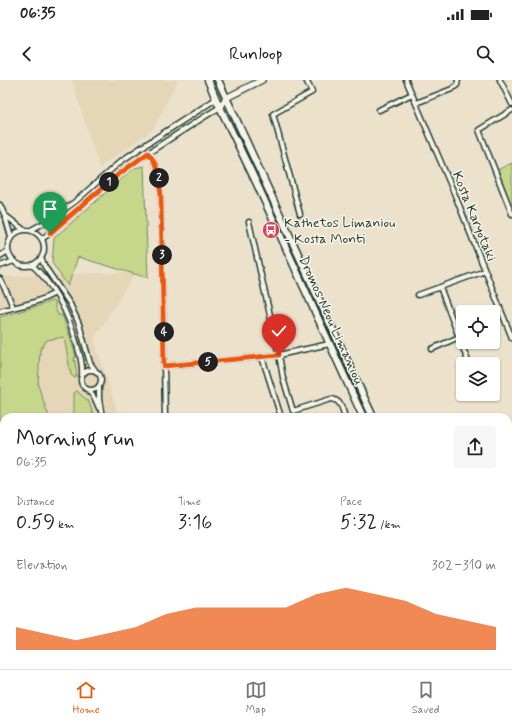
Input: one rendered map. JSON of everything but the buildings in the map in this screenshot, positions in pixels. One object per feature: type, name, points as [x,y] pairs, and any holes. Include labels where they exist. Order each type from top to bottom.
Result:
[{"type":"main road","name":"Dromos Neou Limaniou","points":[[208,80],[361,413]]},
{"type":"main road","name":"Dromos Neou Limaniou","points":[[218,80],[371,413]]},
{"type":"street","points":[[32,230],[42,239],[44,251],[41,258],[36,263],[32,265],[20,265],[11,258],[8,251],[8,244],[11,237],[17,232],[32,230],[49,220],[76,201],[137,150],[216,99],[226,98],[262,80]]},
{"type":"street","points":[[300,214],[273,114],[312,92],[306,80]]},
{"type":"street","name":"Kosta Karyotaki","points":[[406,80],[457,200],[512,338]]},
{"type":"street","points":[[416,103],[452,88],[457,85],[458,80]]},
{"type":"street","points":[[500,80],[512,104]]},
{"type":"street","points":[[379,110],[412,94]]},
{"type":"street","points":[[42,239],[115,177],[148,153],[220,107],[226,98]]},
{"type":"street","points":[[512,110],[479,130],[512,214]]},
{"type":"street","points":[[148,153],[152,156],[160,182],[165,413]]},
{"type":"street","points":[[0,206],[6,216],[11,237]]},
{"type":"street","points":[[6,216],[24,230]]},
{"type":"street","points":[[249,222],[283,378],[293,412],[331,398],[336,399],[340,403],[344,413]]},
{"type":"street","points":[[0,256],[8,251]]},
{"type":"street","points":[[41,258],[45,267],[70,304],[79,324],[90,363],[94,370],[99,373],[102,378],[102,383],[99,388],[101,412]]},
{"type":"street","points":[[0,266],[14,261]]},
{"type":"street","points":[[32,265],[55,293],[64,308],[74,332],[82,365],[81,383],[84,388],[89,390],[99,388]]},
{"type":"street","points":[[418,295],[485,271]]},
{"type":"street","points":[[0,279],[13,307]]},
{"type":"street","points":[[440,287],[456,329]]},
{"type":"street","points":[[0,311],[36,302],[55,293]]},
{"type":"street","points":[[432,349],[456,338]]},
{"type":"street","points":[[164,366],[279,355],[329,344]]},
{"type":"street","points":[[262,356],[280,413]]},
{"type":"street","points":[[82,375],[87,371],[94,370]]},
{"type":"street","points":[[89,390],[101,412]]},
{"type":"shaded area","points":[[72,80],[178,80],[153,130],[99,168]]},
{"type":"shaded area","points":[[136,272],[94,339],[118,413],[0,413],[0,277]]},
{"type":"green space","points":[[512,163],[512,205],[510,206],[495,171]]},
{"type":"green space","points":[[144,166],[148,278],[78,257],[68,286],[52,263],[54,238],[134,168]]},
{"type":"green space","points":[[51,301],[55,302],[55,308],[58,315],[62,315],[71,339],[76,357],[74,358],[77,374],[75,378],[71,375],[64,337],[47,340],[40,350],[38,385],[48,413],[0,413],[0,317]]},
{"type":"green space","points":[[77,391],[89,402],[93,413],[74,413],[74,393]]},
{"type":"place","name":"Kathetos Limaniou - Kosta Monti","points":[[271,230]]},
{"type":"route","points":[[50,233],[115,177],[148,153],[152,156],[160,182],[164,366],[279,355]]}]
